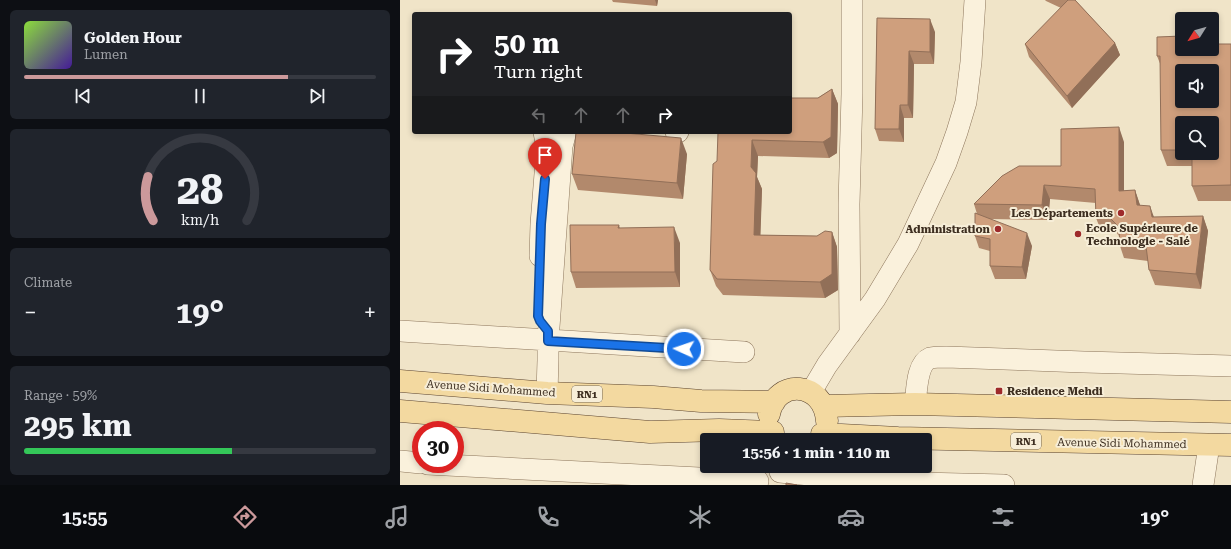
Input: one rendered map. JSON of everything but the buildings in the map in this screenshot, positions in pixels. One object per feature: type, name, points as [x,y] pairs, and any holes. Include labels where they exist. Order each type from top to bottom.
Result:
[{"type":"main road","name":"Avenue Sidi Mohammed","points":[[400,381],[547,393],[652,397],[701,401],[774,402]]},
{"type":"main road","points":[[774,433],[769,420],[771,407],[774,402],[781,394],[790,390],[801,389],[817,399],[915,404],[1231,412]]},
{"type":"main road","name":"RN1","points":[[817,399],[827,420],[821,433]]},
{"type":"main road","points":[[400,411],[650,432],[719,430],[743,433]]},
{"type":"main road","name":"Avenue Sidi Mohammed","points":[[932,439],[1231,445]]},
{"type":"street","points":[[850,334],[849,204],[852,88],[852,0]]},
{"type":"street","points":[[817,399],[827,365],[875,299],[908,244],[946,163],[966,102],[971,62],[975,0]]},
{"type":"street","points":[[544,134],[547,148],[541,224],[538,316],[548,336]]},
{"type":"street","points":[[547,393],[548,336],[562,146],[565,134]]},
{"type":"street","points":[[400,331],[548,336],[744,352]]},
{"type":"street","points":[[915,404],[919,371],[930,358],[946,357],[1231,366]]},
{"type":"street","points":[[1203,485],[1209,445]]},
{"type":"street","points":[[400,461],[412,463]]},
{"type":"street","points":[[464,465],[769,476],[878,484],[1004,485]]},
{"type":"place","name":"Les Départements","points":[[1121,213]]},
{"type":"place","name":"Administration","points":[[998,229]]},
{"type":"place","name":"Ecole Supérieure de Technologie - Salé","points":[[1078,234]]},
{"type":"place","name":"Residence Mehdi","points":[[999,391]]},
{"type":"route","points":[[545,179],[541,224],[538,318],[548,331],[548,341],[684,349]]}]
